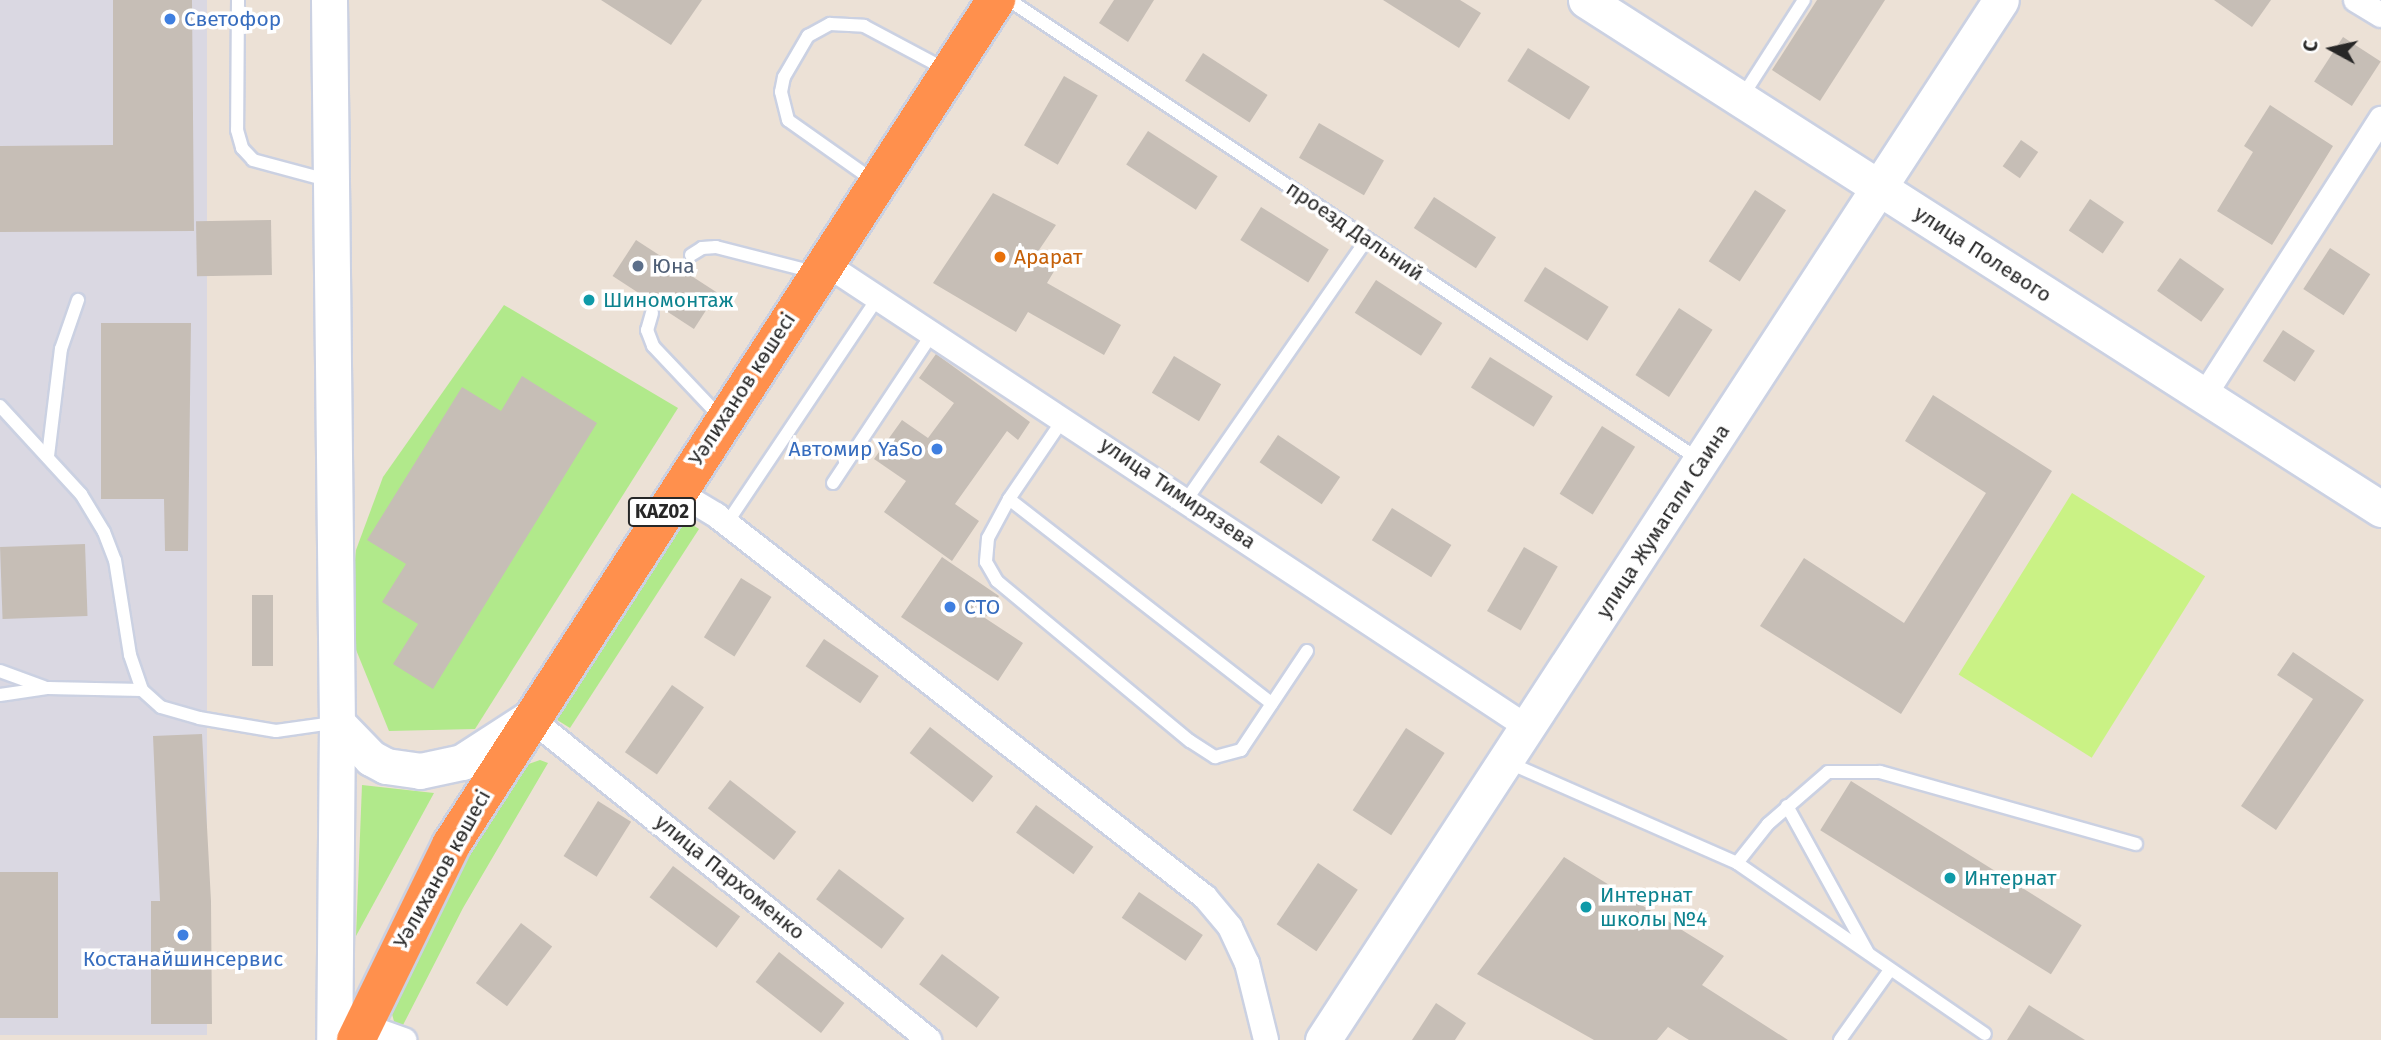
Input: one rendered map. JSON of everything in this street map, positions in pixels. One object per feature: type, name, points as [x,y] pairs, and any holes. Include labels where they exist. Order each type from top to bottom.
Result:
[{"type":"highway","name":"Уәлиханов көшесі","points":[[351,1035],[428,886],[530,718],[819,267],[996,0]]},
{"type":"street","points":[[329,0],[337,723],[351,1035],[404,1040]]},
{"type":"street","name":"улица Полевого","points":[[1586,0],[2381,509]]},
{"type":"street","name":"улица Жумагали Саина","points":[[1323,1040],[1530,729],[1878,186],[2001,0]]},
{"type":"street","points":[[2356,0],[2381,15]]},
{"type":"street","points":[[2204,396],[2381,118]]},
{"type":"street","name":"улица Тимирязева","points":[[819,267],[877,299],[1064,417],[1530,729]]},
{"type":"street","points":[[676,491],[727,523],[1205,897],[1230,927],[1247,963],[1266,1040]]},
{"type":"street","points":[[337,723],[371,758],[386,766],[420,771],[462,762],[530,718]]},
{"type":"street","name":"улица Пархоменко","points":[[530,718],[929,1040]]},
{"type":"lane","points":[[239,0],[237,130],[242,148],[253,160],[331,181]]},
{"type":"lane","name":"проезд Дальний","points":[[1009,0],[1701,461]]},
{"type":"lane","points":[[1741,98],[1804,0]]},
{"type":"lane","points":[[876,182],[788,120],[781,92],[784,77],[808,36],[830,24],[864,26],[948,71]]},
{"type":"lane","points":[[1187,499],[1367,239]]},
{"type":"lane","points":[[691,256],[702,248],[716,247],[819,267]]},
{"type":"lane","points":[[727,523],[877,299]]},
{"type":"lane","points":[[48,456],[61,349],[78,300]]},
{"type":"lane","points":[[652,313],[647,330],[653,346],[722,419]]},
{"type":"lane","points":[[832,483],[932,334]]},
{"type":"lane","points":[[0,406],[81,494],[104,532],[115,560],[130,655],[142,690],[161,707],[263,729],[337,723]]},
{"type":"lane","points":[[1064,417],[1009,499],[985,551],[997,581],[1190,741],[1216,757],[1233,754],[1272,704],[1307,652]]},
{"type":"lane","points":[[1009,499],[1272,704]]},
{"type":"lane","points":[[0,671],[48,688]]},
{"type":"lane","points":[[0,695],[48,688],[142,690]]},
{"type":"lane","points":[[1506,762],[1737,863],[1985,1034]]},
{"type":"lane","points":[[1737,863],[1787,806],[1828,772],[1880,772],[2136,844]]},
{"type":"lane","points":[[1787,806],[1870,957]]},
{"type":"lane","points":[[1840,1040],[1890,970]]},
{"type":"shaded area","points":[[0,0],[207,0],[207,1035],[0,1035]]},
{"type":"green space","points":[[504,305],[678,408],[475,729],[389,731],[348,630],[356,550],[383,477]]},
{"type":"green space","points":[[2072,493],[2205,576],[2092,758],[1959,674]]},
{"type":"green space","points":[[687,521],[699,529],[570,728],[554,718],[679,525]]},
{"type":"green space","points":[[540,760],[548,763],[463,908],[402,1027],[395,1025],[392,1014],[433,919],[520,767]]},
{"type":"green space","points":[[362,785],[434,793],[356,936]]},
{"type":"building","points":[[113,0],[192,0],[194,231],[0,232],[0,146],[113,145]]},
{"type":"building","points":[[601,0],[702,0],[671,45]]},
{"type":"building","points":[[1114,0],[1154,0],[1128,42],[1099,23]]},
{"type":"building","points":[[1383,0],[1460,0],[1481,13],[1459,48]]},
{"type":"building","points":[[1817,0],[1885,0],[1820,101],[1772,70]]},
{"type":"building","points":[[2214,0],[2271,0],[2252,27]]},
{"type":"building","points":[[2343,37],[2381,62],[2352,106],[2314,81]]},
{"type":"building","points":[[1528,48],[1590,87],[1569,120],[1507,81]]},
{"type":"building","points":[[1203,53],[1268,95],[1250,123],[1185,81]]},
{"type":"building","points":[[1064,76],[1098,96],[1058,165],[1024,145]]},
{"type":"building","points":[[2270,105],[2333,146],[2272,245],[2217,211],[2253,152],[2244,146]]},
{"type":"building","points":[[1319,123],[1384,160],[1364,195],[1299,158]]},
{"type":"building","points":[[1148,131],[1218,176],[1196,210],[1126,165]]},
{"type":"building","points":[[2021,140],[2038,152],[2020,178],[2003,166]]},
{"type":"building","points":[[1755,190],[1786,210],[1740,281],[1709,261]]},
{"type":"building","name":"Арарат","points":[[993,193],[1056,225],[1039,250],[1059,263],[1047,283],[1121,325],[1104,355],[1028,312],[1016,332],[933,283]]},
{"type":"building","points":[[1434,197],[1496,237],[1476,268],[1414,228]]},
{"type":"building","points":[[2090,199],[2124,222],[2103,253],[2069,231]]},
{"type":"building","points":[[1261,207],[1329,249],[1308,282],[1240,240]]},
{"type":"building","points":[[271,220],[272,275],[197,276],[196,221]]},
{"type":"building","points":[[636,240],[717,293],[694,329],[613,276]]},
{"type":"building","points":[[2330,248],[2370,274],[2344,315],[2303,289]]},
{"type":"building","points":[[2180,258],[2224,289],[2201,322],[2157,291]]},
{"type":"building","points":[[1545,267],[1609,307],[1587,341],[1524,301]]},
{"type":"building","points":[[1376,280],[1442,323],[1421,356],[1355,313]]},
{"type":"building","points":[[1679,308],[1713,330],[1669,397],[1635,375]]},
{"type":"building","points":[[101,323],[191,323],[188,551],[165,551],[164,499],[101,499]]},
{"type":"building","points":[[2283,330],[2315,351],[2295,382],[2263,361]]},
{"type":"building","name":"Автомир YaSo","points":[[936,354],[1030,422],[1018,440],[1007,431],[955,504],[979,521],[952,561],[884,512],[906,481],[874,459],[902,420],[928,438],[954,403],[919,378]]},
{"type":"building","points":[[1174,356],[1221,384],[1199,421],[1152,393]]},
{"type":"building","points":[[1490,357],[1553,396],[1534,427],[1471,388]]},
{"type":"building","points":[[522,376],[597,423],[433,689],[393,664],[418,624],[382,602],[406,564],[367,540],[462,387],[501,411]]},
{"type":"building","points":[[1933,395],[2052,471],[1901,714],[1760,626],[1804,558],[1904,623],[1986,493],[1905,441]]},
{"type":"building","points":[[1602,426],[1635,447],[1593,515],[1560,494]]},
{"type":"building","points":[[1278,435],[1340,477],[1322,504],[1260,462]]},
{"type":"building","points":[[1392,508],[1451,545],[1431,577],[1372,540]]},
{"type":"building","points":[[85,544],[88,616],[3,619],[0,547]]},
{"type":"building","points":[[1524,547],[1558,566],[1521,631],[1487,611]]},
{"type":"building","name":"СТО","points":[[942,557],[999,596],[985,618],[1023,643],[998,681],[901,617]]},
{"type":"building","points":[[741,578],[772,597],[734,656],[704,637]]},
{"type":"building","points":[[252,595],[273,595],[273,666],[252,666]]},
{"type":"building","points":[[824,639],[879,676],[860,703],[806,666]]},
{"type":"building","points":[[2293,652],[2364,700],[2276,830],[2241,806],[2313,699],[2277,675]]},
{"type":"building","points":[[672,685],[704,707],[657,775],[625,752]]},
{"type":"building","points":[[930,727],[993,776],[973,802],[910,753]]},
{"type":"building","points":[[1406,728],[1445,753],[1391,835],[1353,810]]},
{"type":"building","points":[[202,734],[211,901],[212,1024],[151,1024],[151,901],[160,901],[153,736]]},
{"type":"building","points":[[730,780],[796,832],[774,860],[708,808]]},
{"type":"building","name":"Интернат","points":[[1851,781],[2082,925],[2051,974],[1820,830]]},
{"type":"building","points":[[598,801],[631,822],[597,877],[564,856]]},
{"type":"building","points":[[1036,805],[1093,847],[1073,874],[1016,833]]},
{"type":"building","name":"Интернат школы №4","points":[[1564,857],[1724,956],[1702,985],[1788,1040],[1689,1040],[1668,1027],[1657,1040],[1594,1040],[1477,974]]},
{"type":"building","points":[[1318,863],[1358,890],[1316,951],[1277,924]]},
{"type":"building","points":[[673,866],[740,917],[717,948],[650,897]]},
{"type":"building","points":[[839,869],[904,918],[882,949],[816,899]]},
{"type":"building","points":[[0,872],[58,872],[58,1018],[0,1018]]},
{"type":"building","points":[[1139,892],[1203,935],[1186,961],[1122,918]]},
{"type":"building","points":[[521,923],[552,946],[507,1006],[476,983]]},
{"type":"building","points":[[779,952],[844,1003],[821,1033],[756,982]]},
{"type":"building","points":[[942,954],[1000,997],[977,1028],[919,984]]},
{"type":"building","points":[[1436,1003],[1466,1023],[1455,1040],[1412,1040]]},
{"type":"building","points":[[2029,1005],[2085,1040],[2007,1040]]},
{"type":"place","name":"Светофор","points":[[170,19]]},
{"type":"place","name":"Арарат","points":[[1000,257]]},
{"type":"place","name":"Юна","points":[[638,266]]},
{"type":"place","name":"Шиномонтаж","points":[[589,300]]},
{"type":"place","name":"Автомир YaSo","points":[[937,449]]},
{"type":"place","name":"СТО","points":[[950,607]]},
{"type":"place","name":"Интернат","points":[[1950,878]]},
{"type":"place","name":"Интернат школы №4","points":[[1586,907]]},
{"type":"place","name":"Костанайшинсервис","points":[[183,935]]}]
